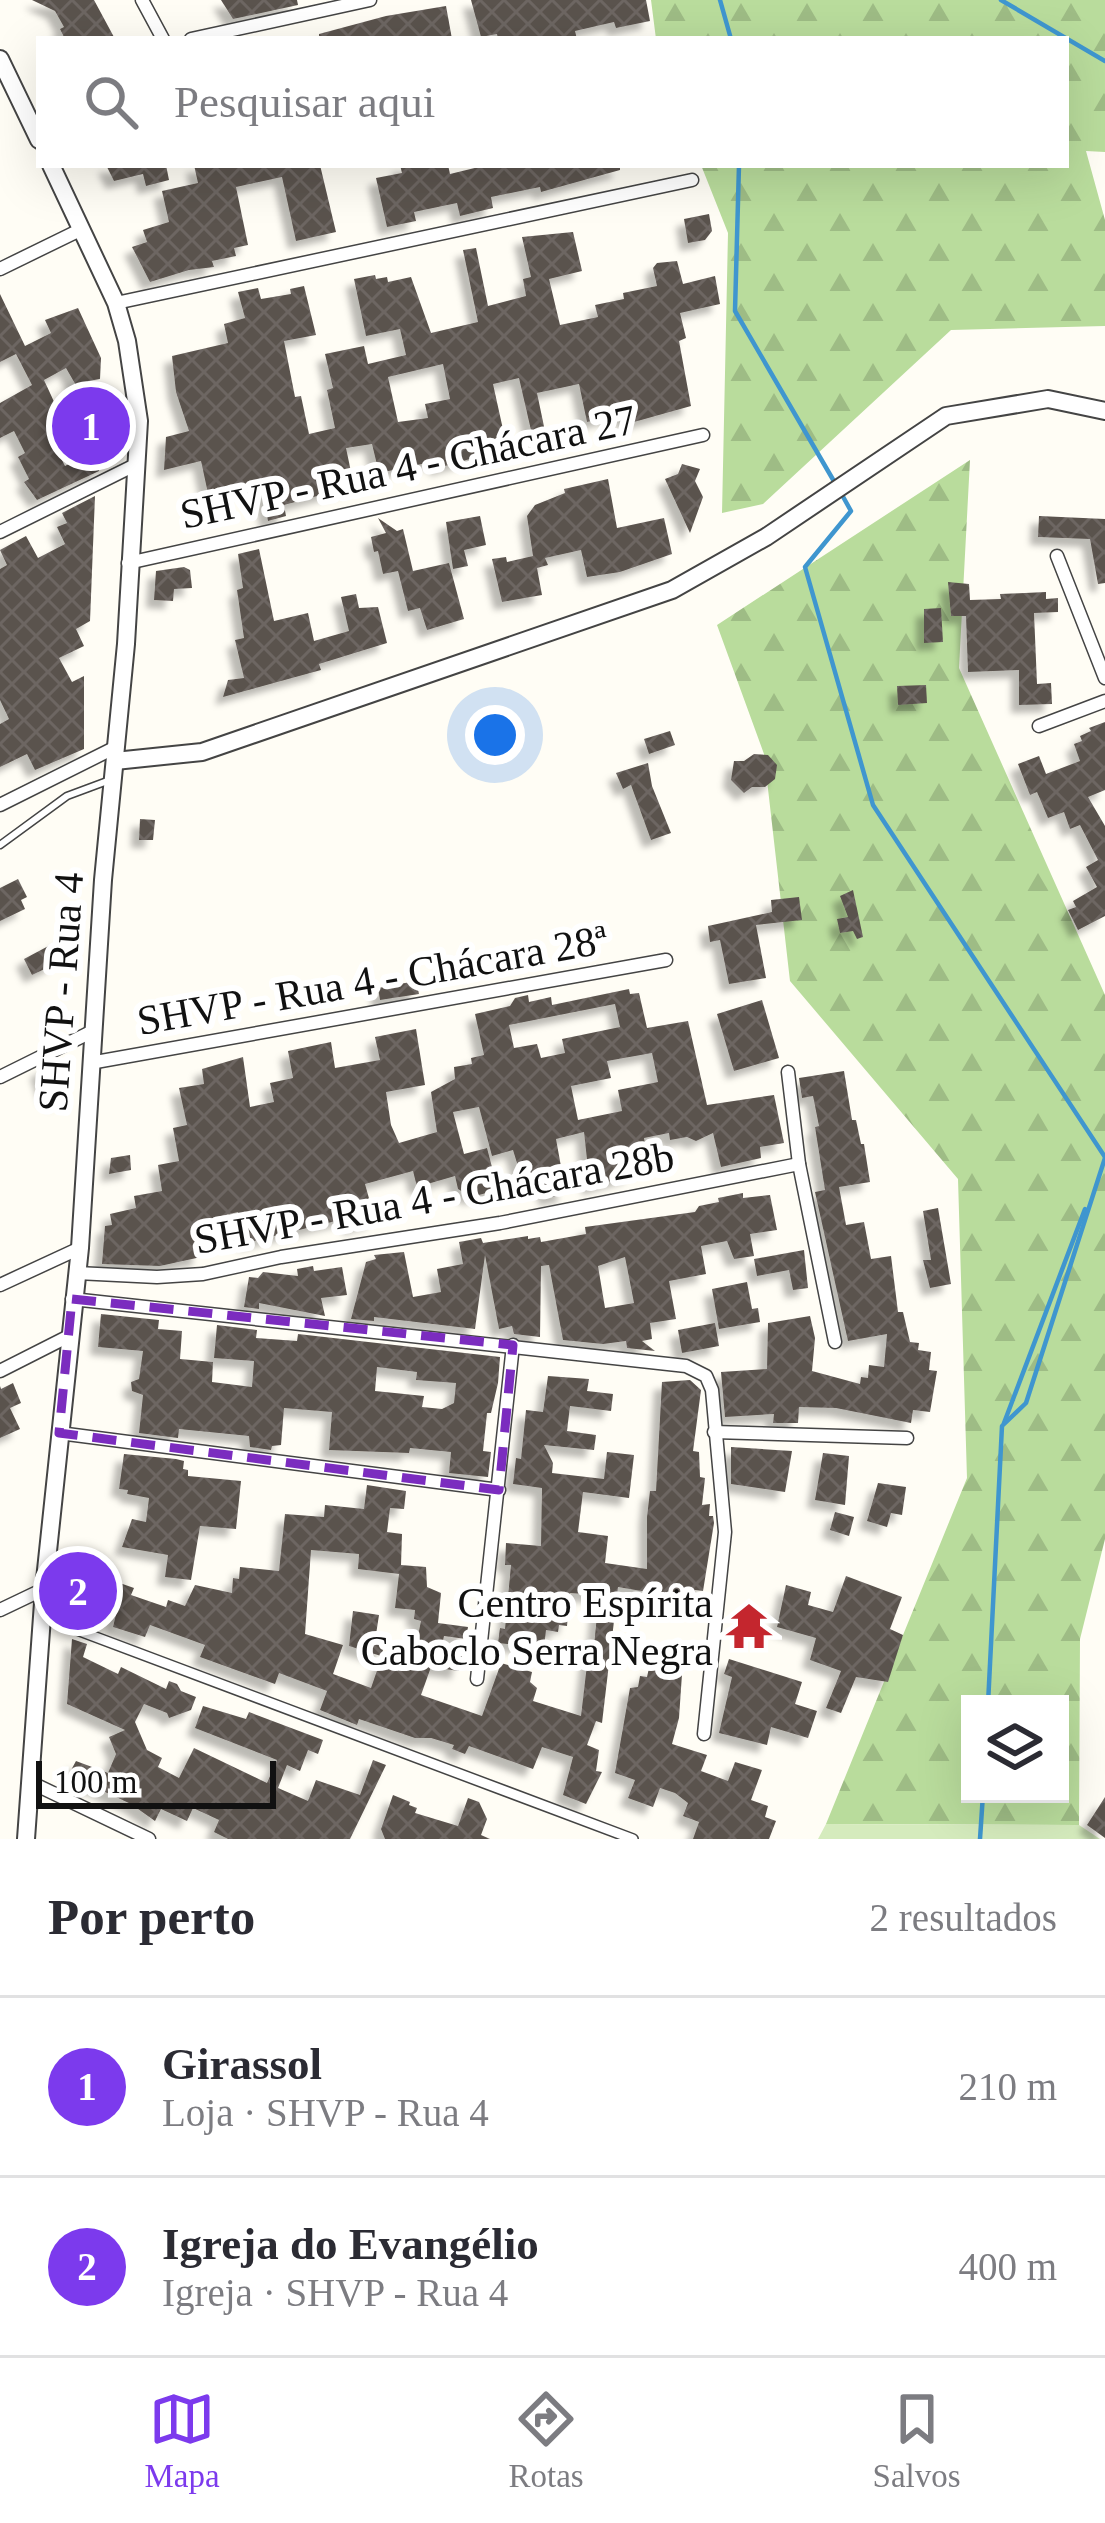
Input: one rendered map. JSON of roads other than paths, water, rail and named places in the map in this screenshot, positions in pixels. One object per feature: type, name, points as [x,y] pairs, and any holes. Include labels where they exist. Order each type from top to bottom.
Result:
[{"type":"street","points":[[142,0],[161,36]]},
{"type":"street","points":[[205,36],[370,0]]},
{"type":"street","points":[[0,59],[36,134]]},
{"type":"street","name":"SHVP - Rua 4","points":[[26,1839],[44,1589],[80,1248],[137,464],[137,394],[116,304],[52,168]]},
{"type":"street","points":[[116,304],[692,180]]},
{"type":"street","points":[[0,269],[82,229]]},
{"type":"street","points":[[0,806],[115,763],[173,758],[235,741],[672,590],[766,537],[946,416],[1048,399],[1105,412]]},
{"type":"street","name":"SHVP - Rua 4 - Chácara 27","points":[[128,562],[703,435]]},
{"type":"street","points":[[0,532],[137,464]]},
{"type":"street","points":[[1057,556],[1105,678]]},
{"type":"street","points":[[1039,726],[1105,701]]},
{"type":"street","name":"SHVP - Rua 4 - Chácara 28ª","points":[[90,1063],[666,960]]},
{"type":"street","points":[[0,1076],[93,1031]]},
{"type":"street","points":[[788,1072],[800,1164],[835,1342]]},
{"type":"street","name":"SHVP - Rua 4 - Chácara 28b","points":[[77,1273],[203,1274],[522,1219],[800,1164]]},
{"type":"street","points":[[0,1285],[80,1248]]},
{"type":"street","points":[[72,1300],[513,1345],[695,1369],[706,1376],[712,1390],[724,1557],[704,1734]]},
{"type":"street","points":[[0,1371],[69,1336]]},
{"type":"street","points":[[477,1679],[513,1345]]},
{"type":"street","points":[[713,1432],[908,1438]]},
{"type":"street","points":[[59,1433],[500,1490]]},
{"type":"street","points":[[0,1610],[44,1589]]},
{"type":"street","points":[[45,1618],[633,1839]]},
{"type":"street","points":[[30,1782],[149,1839]]},
{"type":"lane","points":[[0,844],[115,763]]},
{"type":"waterway","points":[[720,0],[730,36]]},
{"type":"waterway","points":[[1001,0],[1062,36]]},
{"type":"waterway","points":[[1069,40],[1105,61]]},
{"type":"waterway","points":[[739,168],[735,311],[835,483]]},
{"type":"waterway","points":[[841,493],[851,511],[805,567],[873,805],[1105,1157]]},
{"type":"waterway","points":[[988,1695],[1002,1426],[1026,1403],[1105,1158]]},
{"type":"waterway","points":[[1004,1423],[1085,1209]]},
{"type":"waterway","points":[[980,1839],[982,1803]]},
{"type":"place","name":"Girassol","points":[[91,426]]},
{"type":"place","name":"Igreja do Evangélio","points":[[78,1591]]},
{"type":"place","name":"Centro Espírita Caboclo Serra Negra","points":[[749,1626]]}]
